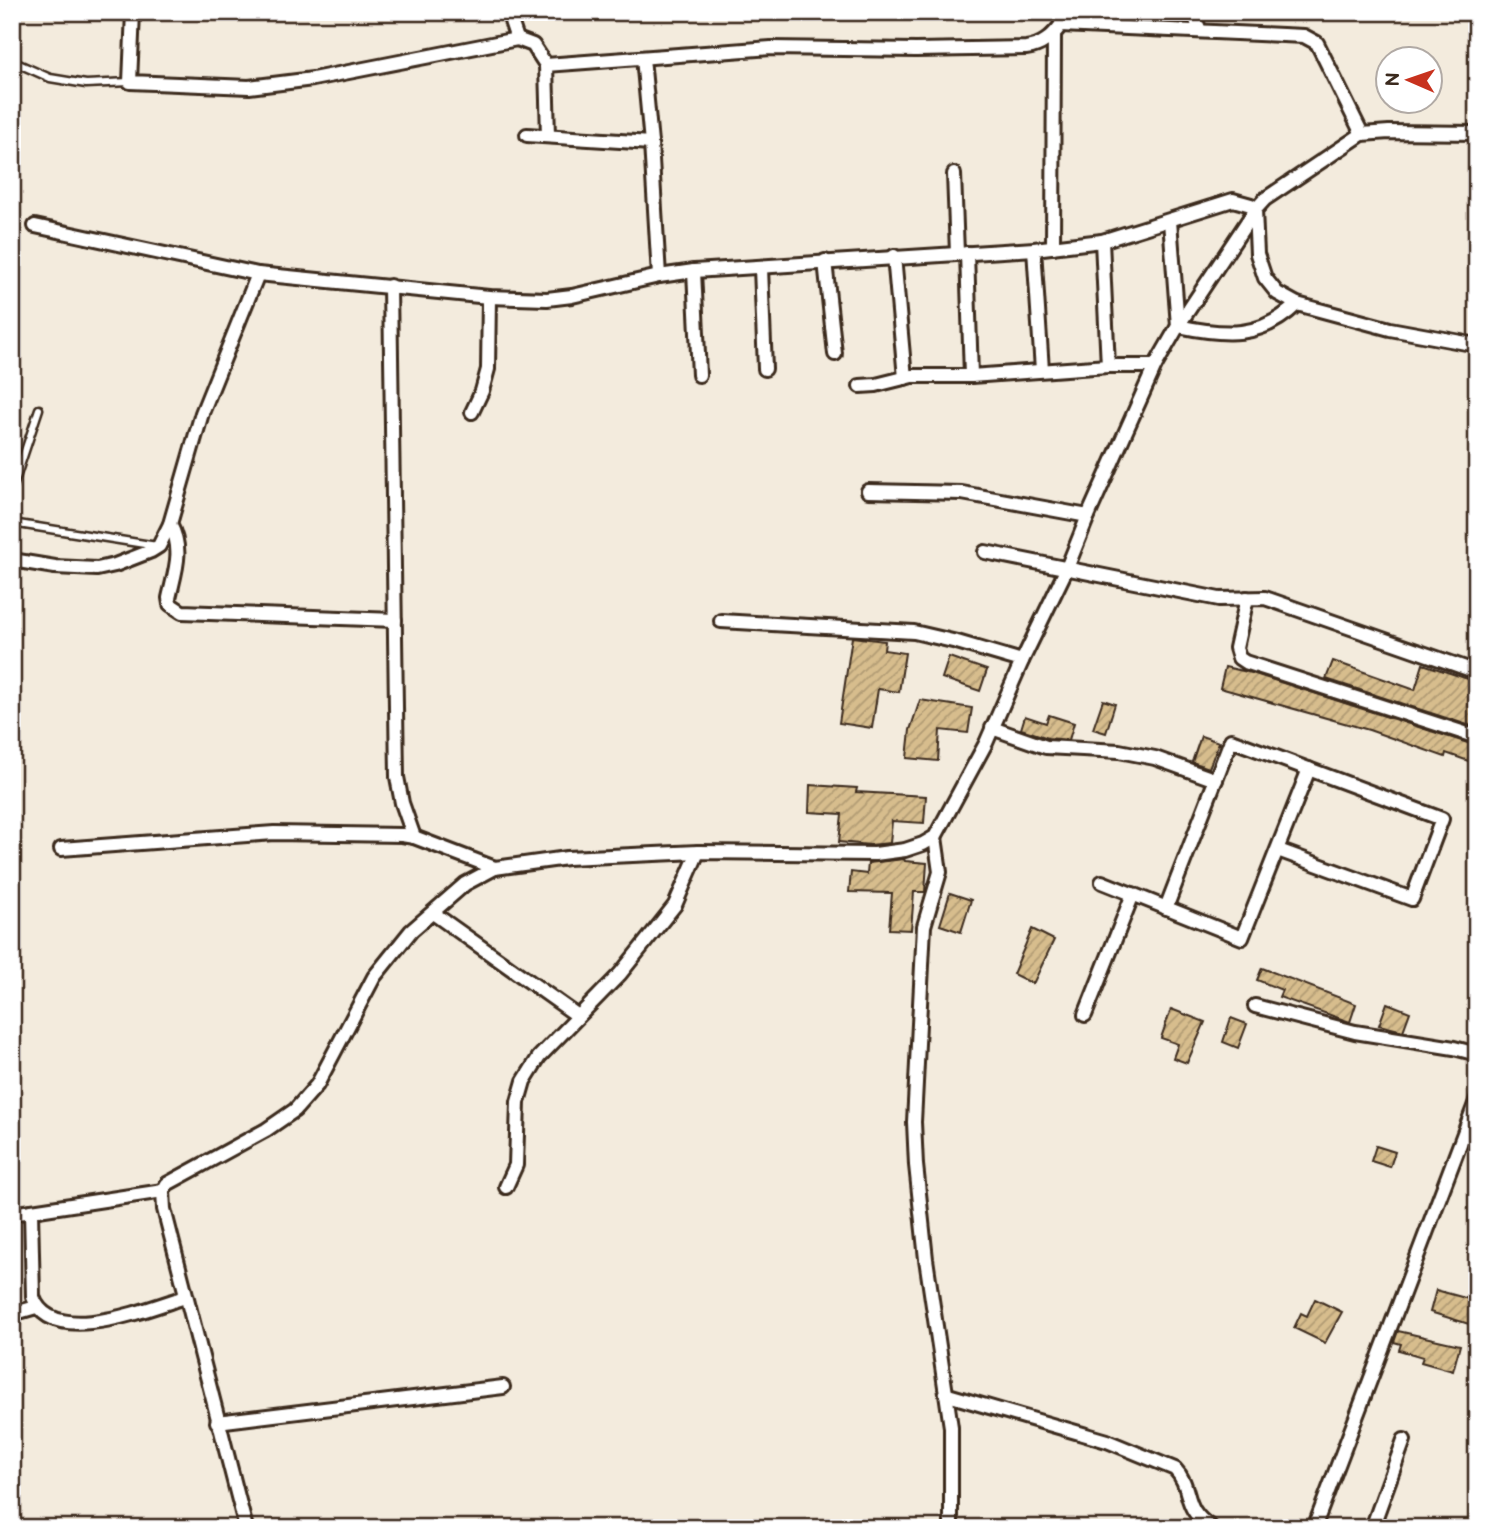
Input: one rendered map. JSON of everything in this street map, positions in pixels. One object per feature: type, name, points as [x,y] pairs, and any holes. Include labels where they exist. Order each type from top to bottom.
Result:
[{"type":"street","points":[[133,12],[130,82],[249,87],[313,79],[517,39],[533,46],[546,65],[548,135]]},
{"type":"street","points":[[508,12],[517,39]]},
{"type":"street","points":[[1193,12],[1200,31]]},
{"type":"street","points":[[546,65],[771,48],[1026,48],[1036,47],[1059,23],[1304,36],[1317,43],[1362,134]]},
{"type":"street","points":[[1053,247],[1059,23]]},
{"type":"street","points":[[643,58],[659,276]]},
{"type":"street","points":[[246,1528],[164,1209],[163,1191],[171,1180],[266,1130],[295,1110],[317,1085],[374,977],[411,932],[465,884],[495,868],[567,858],[698,852],[875,854],[905,850],[935,837],[992,728],[1068,568],[1087,516],[1155,366],[1255,210],[1265,199],[1362,134],[1477,134]]},
{"type":"street","points":[[527,135],[651,143]]},
{"type":"street","points":[[954,174],[971,376]]},
{"type":"street","points":[[35,226],[258,274],[489,297],[547,299],[694,271],[1053,247],[1102,241],[1233,200],[1244,202],[1255,210]]},
{"type":"street","points":[[1255,210],[1257,254],[1265,278],[1277,293],[1297,304],[1390,329],[1477,345]]},
{"type":"street","points":[[1170,220],[1178,327]]},
{"type":"street","points":[[1102,241],[1108,366]]},
{"type":"street","points":[[1034,248],[1042,370]]},
{"type":"street","points":[[894,256],[905,377]]},
{"type":"street","points":[[825,261],[835,354]]},
{"type":"street","points":[[761,268],[765,369]]},
{"type":"street","points":[[694,271],[699,375]]},
{"type":"street","points":[[12,560],[55,567],[97,569],[159,546],[170,524],[202,414],[258,274]]},
{"type":"street","points":[[390,286],[397,777],[402,803],[414,837]]},
{"type":"street","points":[[472,412],[488,369],[489,297]]},
{"type":"street","points":[[1178,327],[1221,333],[1268,327],[1297,304]]},
{"type":"street","points":[[860,386],[876,385],[905,377],[1155,366]]},
{"type":"street","points":[[868,491],[962,493],[1087,516]]},
{"type":"street","points":[[170,524],[178,541],[178,551],[169,598],[170,604],[182,612],[395,620]]},
{"type":"street","points":[[985,552],[1219,599],[1265,598],[1477,672]]},
{"type":"street","points":[[1247,598],[1236,648],[1239,658],[1477,737]]},
{"type":"street","points":[[721,621],[914,632],[1022,661]]},
{"type":"street","points":[[992,728],[1046,747],[1119,751],[1155,758],[1216,780]]},
{"type":"street","points":[[1166,908],[1231,740],[1442,819],[1412,899],[1278,849]]},
{"type":"street","points":[[1102,882],[1242,938],[1308,769]]},
{"type":"street","points":[[61,849],[307,832],[414,837],[495,868]]},
{"type":"street","points":[[935,837],[940,872],[924,926],[914,1122],[915,1165],[926,1259],[948,1395],[952,1454],[951,1528]]},
{"type":"street","points":[[506,1187],[516,1165],[519,1102],[524,1081],[539,1057],[620,974],[675,905],[698,852]]},
{"type":"street","points":[[1085,1015],[1133,894]]},
{"type":"street","points":[[433,913],[578,1016]]},
{"type":"street","points":[[1255,1006],[1355,1032],[1477,1054]]},
{"type":"street","points":[[1314,1528],[1477,1099]]},
{"type":"street","points":[[12,1214],[163,1191]]},
{"type":"street","points":[[32,1211],[31,1282],[36,1307],[57,1321],[77,1323],[113,1318],[185,1297]]},
{"type":"street","points":[[12,1314],[36,1307]]},
{"type":"street","points":[[217,1422],[503,1387]]},
{"type":"street","points":[[948,1395],[1107,1441],[1175,1469],[1181,1477],[1193,1512],[1212,1528]]},
{"type":"street","points":[[1372,1528],[1404,1440]]},
{"type":"lane","points":[[12,61],[50,78],[86,84],[130,82]]},
{"type":"lane","points":[[12,490],[39,409]]},
{"type":"lane","points":[[12,523],[159,546]]},
{"type":"building","points":[[852,637],[885,641],[884,650],[905,653],[899,692],[878,689],[872,728],[839,723]]},
{"type":"building","points":[[949,657],[987,670],[980,691],[942,678]]},
{"type":"building","points":[[1333,661],[1415,690],[1423,664],[1477,682],[1477,728],[1326,679]]},
{"type":"building","points":[[1225,667],[1252,673],[1477,746],[1477,764],[1446,753],[1445,757],[1369,730],[1220,688]]},
{"type":"building","points":[[920,700],[972,708],[968,733],[940,730],[938,761],[907,758],[910,730]]},
{"type":"building","points":[[1103,700],[1115,704],[1106,733],[1093,729]]},
{"type":"building","points":[[1049,715],[1074,723],[1069,740],[1048,738],[1021,729],[1025,716],[1046,723]]},
{"type":"building","points":[[1201,736],[1219,742],[1209,768],[1192,762]]},
{"type":"building","points":[[810,785],[857,788],[856,792],[926,796],[924,823],[892,821],[890,843],[870,845],[839,842],[842,814],[809,812]]},
{"type":"building","points":[[904,859],[927,863],[925,892],[914,892],[911,930],[889,929],[892,893],[849,892],[851,872],[867,874],[868,863]]},
{"type":"building","points":[[950,893],[971,900],[961,932],[940,925]]},
{"type":"building","points":[[1032,929],[1054,940],[1033,984],[1013,974]]},
{"type":"building","points":[[1262,968],[1356,1004],[1350,1022],[1279,997],[1282,990],[1257,980]]},
{"type":"building","points":[[1387,1003],[1410,1012],[1403,1031],[1379,1025]]},
{"type":"building","points":[[1171,1009],[1205,1022],[1187,1063],[1173,1058],[1178,1044],[1161,1038]]},
{"type":"building","points":[[1231,1018],[1247,1024],[1238,1048],[1223,1042]]},
{"type":"building","points":[[1376,1146],[1395,1152],[1390,1167],[1371,1161]]},
{"type":"building","points":[[1436,1290],[1476,1301],[1469,1324],[1430,1312]]},
{"type":"building","points":[[1315,1299],[1342,1312],[1325,1343],[1294,1328],[1301,1313],[1307,1316]]},
{"type":"building","points":[[1398,1331],[1460,1345],[1453,1371],[1421,1362],[1423,1357],[1399,1350],[1401,1344],[1394,1342]]}]
